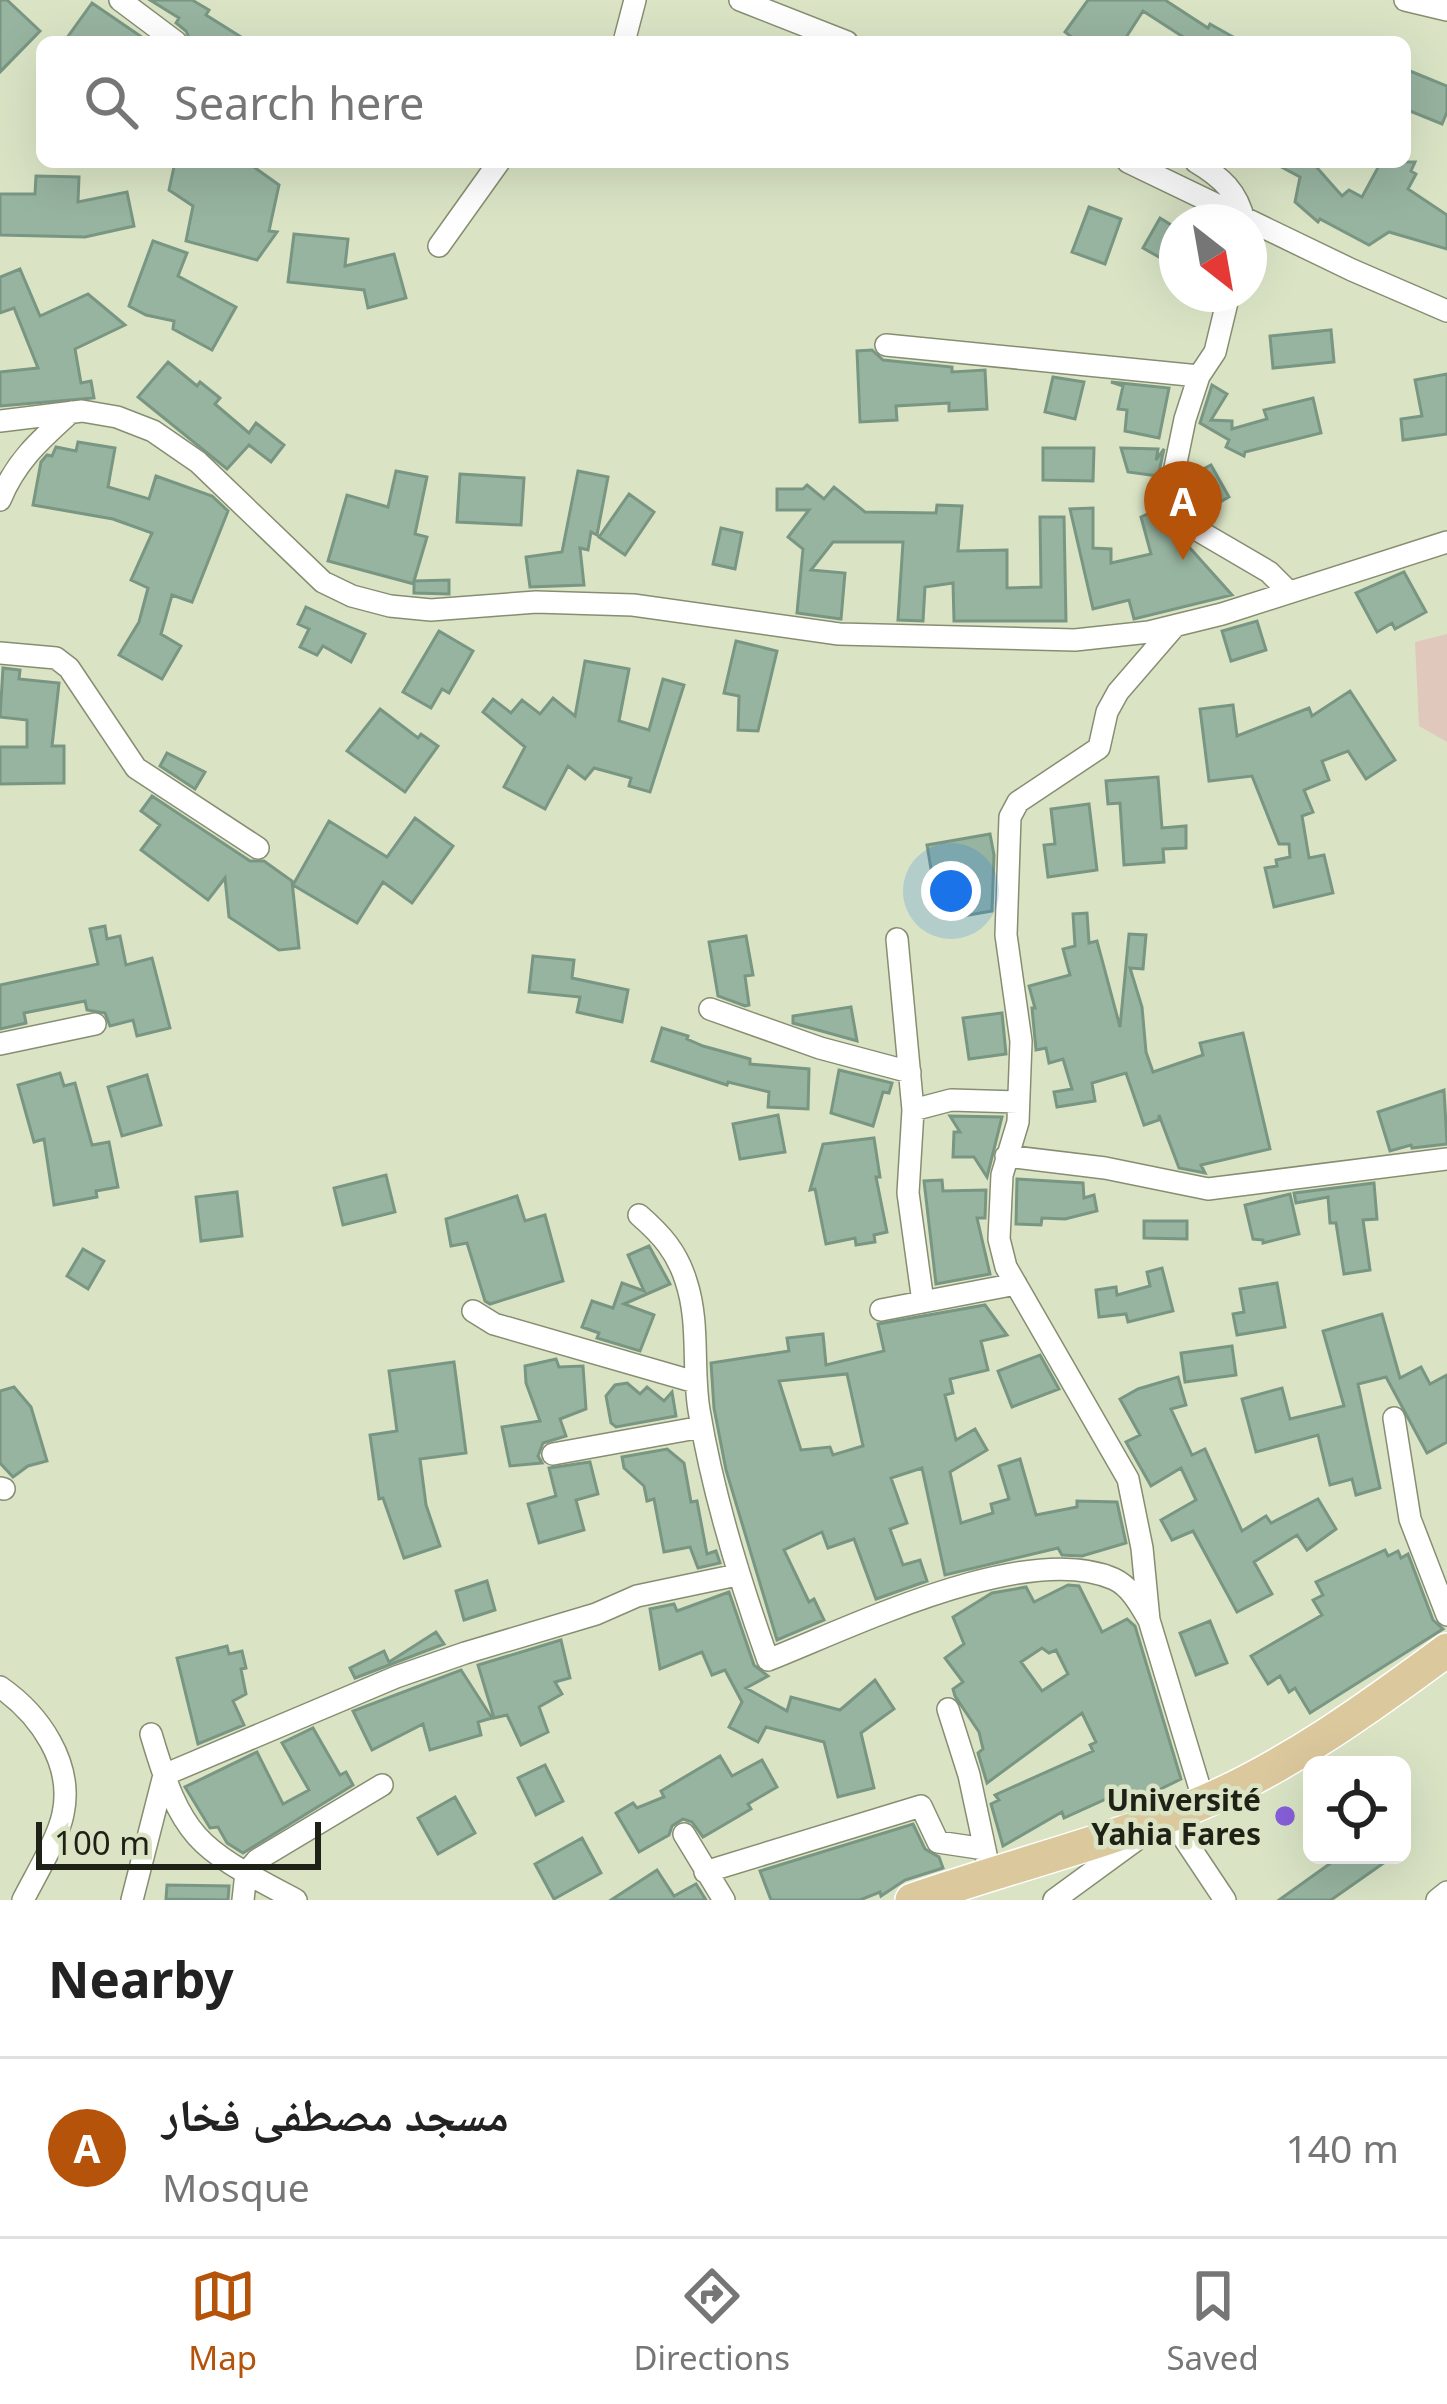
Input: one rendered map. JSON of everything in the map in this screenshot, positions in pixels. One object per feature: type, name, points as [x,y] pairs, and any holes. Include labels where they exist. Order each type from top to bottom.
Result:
[{"type":"main road","points":[[913,1900],[987,1861],[1169,1816],[1204,1802],[1364,1709],[1447,1651]]},
{"type":"street","points":[[121,0],[168,36]]},
{"type":"street","points":[[626,36],[635,0]]},
{"type":"street","points":[[740,0],[832,36]]},
{"type":"street","points":[[1405,0],[1447,10]]},
{"type":"street","points":[[440,246],[495,168]]},
{"type":"street","points":[[1140,168],[1213,204]]},
{"type":"street","points":[[1206,168],[1220,176],[1238,204]]},
{"type":"street","points":[[1267,229],[1447,311]]},
{"type":"street","points":[[1224,312],[1214,352],[1199,376],[1185,419],[1171,487],[1177,506],[1199,531],[1269,572],[1289,592]]},
{"type":"street","points":[[886,345],[1199,376]]},
{"type":"street","points":[[0,422],[71,412],[117,417],[153,431],[198,462],[323,582],[390,606],[471,610],[536,602],[633,605],[839,634],[1075,640],[1175,626],[1447,542]]},
{"type":"street","points":[[0,500],[25,452],[71,412]]},
{"type":"street","points":[[1175,626],[1118,692],[1107,712],[1099,748],[1018,802],[1010,817],[1006,935],[1021,1041],[1018,1122],[1006,1156],[999,1239],[1006,1267],[1128,1479],[1142,1548],[1149,1621],[1204,1802]]},
{"type":"street","points":[[0,653],[56,658],[69,668],[136,768],[258,848]]},
{"type":"street","points":[[897,939],[914,1110],[908,1193],[923,1302]]},
{"type":"street","points":[[710,1009],[820,1048],[910,1072]]},
{"type":"street","points":[[0,1044],[94,1024]]},
{"type":"street","points":[[914,1110],[951,1100],[1018,1102]]},
{"type":"street","points":[[1006,1156],[1105,1168],[1208,1189],[1447,1159]]},
{"type":"street","points":[[639,1215],[663,1235],[688,1287],[695,1320],[694,1382],[702,1427],[737,1575],[768,1660],[908,1604],[1010,1573],[1070,1570],[1114,1579],[1134,1595],[1149,1621]]},
{"type":"street","points":[[881,1310],[1016,1284]]},
{"type":"street","points":[[473,1311],[494,1324],[694,1382]]},
{"type":"street","points":[[1394,1418],[1410,1519],[1447,1615]]},
{"type":"street","points":[[553,1454],[702,1427]]},
{"type":"street","points":[[164,1775],[464,1653],[596,1614],[637,1596],[737,1575]]},
{"type":"street","points":[[0,1687],[28,1707],[61,1760],[64,1814],[23,1900]]},
{"type":"street","points":[[948,1709],[969,1775],[987,1861]]},
{"type":"street","points":[[152,1734],[186,1827],[246,1874],[296,1900]]},
{"type":"street","points":[[132,1900],[164,1775]]},
{"type":"street","points":[[243,1900],[246,1874],[257,1860],[382,1785]]},
{"type":"street","points":[[705,1872],[921,1805],[938,1842],[987,1861]]},
{"type":"street","points":[[1054,1900],[1169,1816],[1225,1900]]},
{"type":"street","points":[[684,1834],[724,1900]]},
{"type":"street","points":[[1437,1900],[1447,1892]]},
{"type":"shaded area","points":[[1447,634],[1447,742],[1419,726],[1415,642]]},
{"type":"building","points":[[0,0],[7,0],[40,31],[0,72]]},
{"type":"building","points":[[150,0],[192,0],[239,36],[188,36],[176,23],[179,18]]},
{"type":"building","points":[[1088,0],[1165,0],[1208,28],[1210,24],[1231,36],[1182,36],[1143,11],[1127,36],[1070,36],[1065,32]]},
{"type":"building","points":[[92,3],[140,36],[68,36]]},
{"type":"building","points":[[1411,71],[1447,86],[1442,124],[1411,111]]},
{"type":"building","points":[[1415,162],[1411,171],[1416,174],[1408,189],[1447,215],[1447,249],[1389,232],[1369,245],[1318,222],[1295,202],[1300,177],[1283,168],[1317,168],[1342,196],[1349,190],[1362,197],[1378,168],[1411,168]]},
{"type":"building","points":[[174,168],[255,168],[279,185],[269,231],[277,232],[257,260],[186,241],[193,206],[169,190]]},
{"type":"building","points":[[36,176],[79,177],[78,202],[127,192],[134,226],[85,237],[0,235],[0,194],[35,194]]},
{"type":"building","points":[[1089,207],[1121,219],[1105,264],[1072,252]]},
{"type":"building","points":[[1159,220],[1159,257],[1143,248]]},
{"type":"building","points":[[294,234],[348,239],[345,266],[394,254],[406,298],[368,308],[364,290],[288,282]]},
{"type":"building","points":[[153,241],[187,253],[178,276],[236,307],[212,350],[173,329],[174,321],[129,306]]},
{"type":"building","points":[[20,269],[40,316],[88,294],[125,325],[75,349],[81,383],[91,381],[94,398],[0,406],[0,372],[38,368],[14,308],[0,313],[0,277]]},
{"type":"building","points":[[1331,330],[1334,362],[1273,368],[1270,336]]},
{"type":"building","points":[[872,350],[883,360],[952,367],[952,372],[985,370],[987,409],[949,411],[949,403],[896,406],[897,420],[860,422],[857,351]]},
{"type":"building","points":[[168,362],[220,398],[215,404],[249,433],[256,423],[284,445],[271,462],[249,445],[227,469],[138,397]]},
{"type":"building","points":[[1447,374],[1447,434],[1403,440],[1401,419],[1422,416],[1415,380]]},
{"type":"building","points":[[1053,377],[1084,382],[1075,419],[1045,412]]},
{"type":"building","points":[[1111,382],[1169,388],[1159,438],[1125,431],[1127,410],[1118,409],[1123,386]]},
{"type":"building","points":[[1212,385],[1227,394],[1211,420],[1232,421],[1232,429],[1267,419],[1264,410],[1313,398],[1321,433],[1244,456],[1226,447],[1229,440],[1200,423]]},
{"type":"building","points":[[78,442],[115,448],[108,487],[149,499],[156,476],[212,496],[228,511],[192,602],[172,595],[161,634],[181,646],[162,679],[119,655],[139,622],[148,588],[131,580],[152,533],[113,519],[33,505],[41,462],[56,447],[76,451]]},
{"type":"building","points":[[1043,448],[1094,448],[1093,481],[1043,480]]},
{"type":"building","points":[[1121,448],[1158,449],[1156,460],[1164,449],[1158,476],[1128,472]]},
{"type":"building","points":[[1211,465],[1229,497],[1202,512],[1186,486],[1188,477]]},
{"type":"building","points":[[396,471],[427,477],[415,534],[427,537],[414,581],[449,580],[449,594],[414,593],[414,584],[328,561],[347,495],[388,507]]},
{"type":"building","points":[[578,471],[608,477],[597,535],[591,532],[588,550],[580,548],[584,585],[530,587],[526,557],[562,552]]},
{"type":"building","points":[[460,474],[524,478],[521,525],[457,522]]},
{"type":"building","points":[[807,485],[824,499],[834,487],[865,512],[936,513],[937,505],[962,506],[958,551],[1007,550],[1007,588],[1041,587],[1040,517],[1064,517],[1066,621],[954,621],[953,583],[925,587],[923,621],[898,620],[903,542],[833,542],[811,570],[845,573],[841,619],[797,613],[803,549],[788,537],[809,510],[777,510],[777,489]]},
{"type":"building","points":[[629,494],[654,512],[625,555],[599,537]]},
{"type":"building","points":[[1093,508],[1093,548],[1111,549],[1111,563],[1151,554],[1141,517],[1156,510],[1232,595],[1134,619],[1129,600],[1093,609],[1070,509]]},
{"type":"building","points":[[721,528],[742,533],[735,569],[713,564]]},
{"type":"building","points":[[1404,572],[1426,612],[1395,629],[1392,623],[1377,632],[1356,593]]},
{"type":"building","points":[[306,607],[365,634],[351,662],[323,646],[317,655],[300,647],[309,629],[298,624]]},
{"type":"building","points":[[1257,621],[1266,650],[1231,661],[1222,631]]},
{"type":"building","points":[[439,631],[473,651],[449,693],[442,689],[431,708],[403,692]]},
{"type":"building","points":[[736,641],[777,651],[758,731],[738,730],[739,696],[724,693]]},
{"type":"building","points":[[585,661],[629,669],[619,721],[649,730],[663,679],[684,685],[650,792],[629,786],[631,778],[594,768],[585,779],[568,766],[545,809],[504,787],[525,747],[483,712],[493,699],[511,713],[522,700],[540,714],[553,698],[575,716]]},
{"type":"building","points":[[3,668],[20,670],[19,679],[59,683],[52,746],[64,746],[64,783],[0,784],[0,747],[27,747],[27,720],[0,717]]},
{"type":"building","points":[[1350,691],[1395,760],[1366,779],[1348,751],[1322,761],[1329,780],[1304,790],[1313,812],[1302,816],[1309,858],[1324,855],[1333,893],[1274,907],[1265,868],[1290,857],[1289,844],[1279,844],[1252,776],[1209,781],[1200,709],[1233,705],[1237,736],[1309,708],[1312,716]]},
{"type":"building","points":[[380,709],[418,738],[421,734],[438,746],[405,792],[347,751]]},
{"type":"building","points":[[167,753],[205,772],[195,789],[160,766]]},
{"type":"building","points":[[1158,777],[1162,828],[1186,826],[1186,848],[1163,849],[1164,862],[1124,865],[1120,803],[1108,804],[1106,781]]},
{"type":"building","points":[[152,796],[250,861],[264,861],[292,881],[299,948],[279,950],[229,917],[225,878],[208,900],[141,850],[160,825],[141,811]]},
{"type":"building","points":[[1089,804],[1097,870],[1048,877],[1044,845],[1055,844],[1051,809]]},
{"type":"building","points":[[415,818],[453,846],[412,903],[383,882],[357,923],[293,885],[329,821],[387,857]]},
{"type":"building","points":[[990,834],[992,911],[946,919],[945,910],[938,911],[927,845]]},
{"type":"building","points":[[1087,913],[1089,943],[1097,941],[1120,1027],[1129,934],[1146,935],[1143,969],[1130,968],[1153,1072],[1203,1055],[1200,1043],[1243,1033],[1270,1149],[1201,1165],[1205,1173],[1179,1168],[1159,1115],[1159,1120],[1144,1125],[1126,1073],[1092,1083],[1095,1101],[1057,1107],[1054,1092],[1072,1089],[1063,1059],[1049,1063],[1046,1048],[1036,1050],[1029,986],[1070,975],[1063,949],[1075,946],[1073,914]]},
{"type":"building","points":[[105,926],[107,939],[120,936],[126,965],[152,958],[170,1028],[137,1036],[133,1020],[110,1026],[105,1013],[87,1010],[85,1001],[24,1013],[26,1023],[0,1029],[0,985],[98,964],[90,929]]},
{"type":"building","points":[[746,936],[753,975],[745,976],[749,1005],[745,1006],[718,996],[709,942]]},
{"type":"building","points":[[533,956],[574,960],[572,978],[628,990],[622,1022],[577,1012],[580,997],[529,992]]},
{"type":"building","points":[[851,1007],[857,1041],[793,1023],[793,1016]]},
{"type":"building","points":[[1002,1013],[1006,1054],[969,1059],[963,1018]]},
{"type":"building","points":[[662,1028],[750,1059],[750,1064],[809,1069],[808,1109],[768,1107],[769,1092],[727,1085],[652,1061]]},
{"type":"building","points":[[839,1070],[892,1083],[889,1093],[883,1092],[873,1126],[831,1113]]},
{"type":"building","points":[[60,1073],[64,1086],[75,1083],[92,1145],[109,1142],[118,1187],[96,1191],[97,1197],[54,1205],[44,1139],[34,1142],[18,1085]]},
{"type":"building","points":[[147,1075],[161,1125],[122,1136],[108,1087]]},
{"type":"building","points":[[1444,1090],[1447,1144],[1390,1151],[1378,1112]]},
{"type":"building","points":[[778,1115],[785,1152],[740,1159],[733,1124]]},
{"type":"building","points":[[950,1116],[1002,1117],[987,1177],[974,1157],[953,1157],[954,1132],[960,1132]]},
{"type":"building","points":[[874,1138],[887,1232],[874,1235],[875,1242],[856,1245],[855,1238],[826,1244],[815,1189],[810,1190],[823,1144]]},
{"type":"building","points":[[386,1175],[395,1212],[343,1225],[334,1188]]},
{"type":"building","points":[[1017,1179],[1083,1183],[1084,1198],[1094,1195],[1097,1211],[1065,1219],[1042,1218],[1041,1225],[1016,1224]]},
{"type":"building","points":[[942,1180],[943,1191],[986,1190],[985,1218],[977,1218],[990,1274],[936,1284],[924,1181]]},
{"type":"building","points":[[1374,1183],[1377,1219],[1363,1220],[1370,1270],[1344,1274],[1328,1197],[1296,1203],[1294,1193]]},
{"type":"building","points":[[237,1192],[242,1236],[201,1241],[196,1197]]},
{"type":"building","points":[[1290,1194],[1299,1234],[1263,1243],[1253,1239],[1245,1205]]},
{"type":"building","points":[[517,1196],[525,1221],[545,1215],[563,1281],[490,1304],[485,1301],[467,1243],[451,1246],[446,1219]]},
{"type":"building","points":[[1144,1221],[1187,1221],[1187,1239],[1144,1238]]},
{"type":"building","points":[[649,1246],[670,1284],[624,1304],[654,1315],[640,1351],[597,1338],[599,1333],[582,1327],[592,1301],[613,1308],[622,1283],[644,1291],[628,1255]]},
{"type":"building","points":[[83,1249],[104,1261],[88,1289],[67,1276]]},
{"type":"building","points":[[1162,1268],[1173,1311],[1128,1322],[1126,1314],[1099,1317],[1096,1290],[1116,1287],[1117,1295],[1150,1286],[1147,1272]]},
{"type":"building","points":[[1277,1283],[1285,1327],[1237,1335],[1233,1314],[1244,1312],[1240,1289]]},
{"type":"building","points":[[985,1305],[1007,1335],[981,1341],[988,1370],[950,1379],[953,1393],[945,1395],[956,1440],[975,1429],[987,1450],[950,1472],[961,1523],[993,1513],[991,1504],[1009,1499],[999,1466],[1020,1459],[1036,1515],[1077,1507],[1077,1501],[1117,1502],[1126,1543],[1082,1556],[1062,1555],[1058,1548],[945,1575],[922,1468],[891,1478],[907,1523],[890,1529],[903,1565],[920,1560],[927,1581],[876,1599],[854,1539],[828,1548],[822,1532],[784,1550],[809,1602],[814,1599],[824,1620],[777,1640],[726,1470],[711,1363],[789,1351],[787,1338],[823,1334],[826,1365],[884,1351],[878,1324]],"holes":[[[847,1374],[863,1446],[833,1455],[830,1447],[801,1450],[779,1381]]]},
{"type":"building","points":[[1382,1314],[1400,1378],[1421,1367],[1430,1384],[1447,1375],[1447,1442],[1427,1453],[1386,1377],[1358,1384],[1380,1488],[1356,1495],[1352,1479],[1330,1485],[1318,1435],[1256,1452],[1242,1399],[1282,1388],[1290,1419],[1344,1406],[1323,1331]]},
{"type":"building","points":[[1232,1346],[1236,1375],[1185,1382],[1181,1353]]},
{"type":"building","points":[[1040,1355],[1059,1389],[1012,1407],[998,1371]]},
{"type":"building","points":[[556,1359],[559,1367],[583,1366],[586,1409],[560,1419],[566,1436],[543,1443],[538,1456],[542,1463],[510,1466],[502,1427],[540,1421],[525,1366]]},
{"type":"building","points":[[454,1362],[466,1453],[420,1459],[426,1505],[440,1546],[404,1558],[383,1498],[379,1499],[370,1435],[397,1431],[389,1371]]},
{"type":"building","points":[[1178,1377],[1186,1405],[1171,1409],[1192,1455],[1205,1449],[1242,1531],[1266,1516],[1271,1523],[1318,1499],[1336,1529],[1307,1550],[1297,1535],[1254,1562],[1272,1594],[1237,1612],[1193,1531],[1172,1540],[1161,1520],[1196,1500],[1181,1468],[1151,1486],[1126,1442],[1140,1435],[1120,1399]]},
{"type":"building","points":[[627,1383],[640,1394],[647,1387],[664,1401],[672,1392],[676,1416],[616,1427],[606,1396],[615,1385]]},
{"type":"building","points":[[14,1387],[31,1407],[47,1461],[13,1477],[0,1463],[0,1391]]},
{"type":"building","points":[[667,1449],[684,1463],[707,1554],[716,1551],[720,1563],[698,1568],[690,1547],[664,1552],[654,1499],[647,1501],[644,1486],[624,1468],[622,1457]]},
{"type":"building","points":[[590,1462],[598,1494],[576,1500],[584,1530],[539,1543],[528,1504],[556,1496],[549,1468]]},
{"type":"building","points":[[1385,1550],[1388,1556],[1398,1551],[1401,1558],[1408,1554],[1433,1620],[1443,1629],[1310,1713],[1295,1688],[1289,1692],[1280,1676],[1268,1684],[1251,1656],[1322,1615],[1313,1600],[1323,1595],[1316,1582]]},
{"type":"building","points":[[487,1581],[495,1610],[464,1620],[456,1591]]},
{"type":"building","points":[[1068,1585],[1079,1586],[1102,1632],[1127,1619],[1135,1626],[1181,1779],[1122,1808],[1115,1795],[1064,1818],[1062,1812],[1003,1846],[991,1804],[999,1800],[995,1795],[1093,1751],[1090,1745],[1096,1742],[1082,1713],[987,1783],[978,1753],[983,1749],[979,1732],[953,1689],[963,1682],[945,1658],[964,1644],[953,1617],[992,1593],[1026,1587],[1034,1602]],"holes":[[[1042,1648],[1049,1653],[1056,1650],[1068,1674],[1042,1691],[1021,1662]]]},
{"type":"building","points":[[729,1592],[754,1665],[768,1676],[746,1688],[787,1711],[791,1697],[840,1710],[875,1680],[894,1709],[861,1733],[874,1788],[838,1797],[824,1742],[766,1727],[758,1742],[729,1727],[742,1702],[725,1670],[712,1675],[702,1652],[660,1669],[650,1609],[674,1604],[677,1611]]},
{"type":"building","points":[[1210,1621],[1227,1663],[1196,1675],[1180,1633]]},
{"type":"building","points":[[436,1632],[444,1644],[355,1678],[350,1668],[384,1651],[389,1662]]},
{"type":"building","points":[[561,1640],[570,1678],[555,1682],[562,1694],[539,1707],[548,1732],[521,1745],[507,1715],[494,1718],[478,1665]]},
{"type":"building","points":[[227,1646],[229,1654],[242,1651],[246,1668],[241,1669],[246,1694],[233,1701],[244,1725],[198,1744],[177,1658]]},
{"type":"building","points":[[461,1670],[492,1718],[478,1722],[481,1735],[430,1750],[423,1724],[372,1750],[353,1711]]},
{"type":"building","points":[[313,1728],[340,1775],[346,1772],[353,1785],[243,1853],[227,1843],[218,1827],[210,1828],[185,1787],[257,1752],[283,1804],[309,1790],[282,1743]]},
{"type":"building","points":[[720,1756],[732,1776],[762,1760],[777,1787],[748,1804],[751,1809],[703,1837],[692,1822],[683,1819],[672,1826],[669,1835],[639,1852],[616,1813],[633,1803],[637,1808],[664,1797],[661,1791]]},
{"type":"building","points":[[545,1765],[563,1801],[536,1815],[518,1778]]},
{"type":"building","points":[[455,1797],[475,1833],[438,1854],[418,1818]]},
{"type":"building","points":[[913,1824],[925,1849],[939,1857],[943,1868],[905,1880],[881,1896],[880,1892],[860,1900],[771,1900],[760,1871]]},
{"type":"building","points":[[582,1838],[601,1873],[554,1899],[535,1864]]},
{"type":"building","points":[[1329,1864],[1382,1864],[1331,1900],[1279,1900]]},
{"type":"building","points":[[657,1870],[674,1896],[696,1884],[706,1900],[611,1900]]},
{"type":"building","points":[[167,1885],[229,1886],[228,1900],[166,1899]]},
{"type":"place","name":"مسجد مصطفى فخار","points":[[1183,560]]},
{"type":"place","name":"Université Yahia Fares","points":[[1285,1816]]}]
